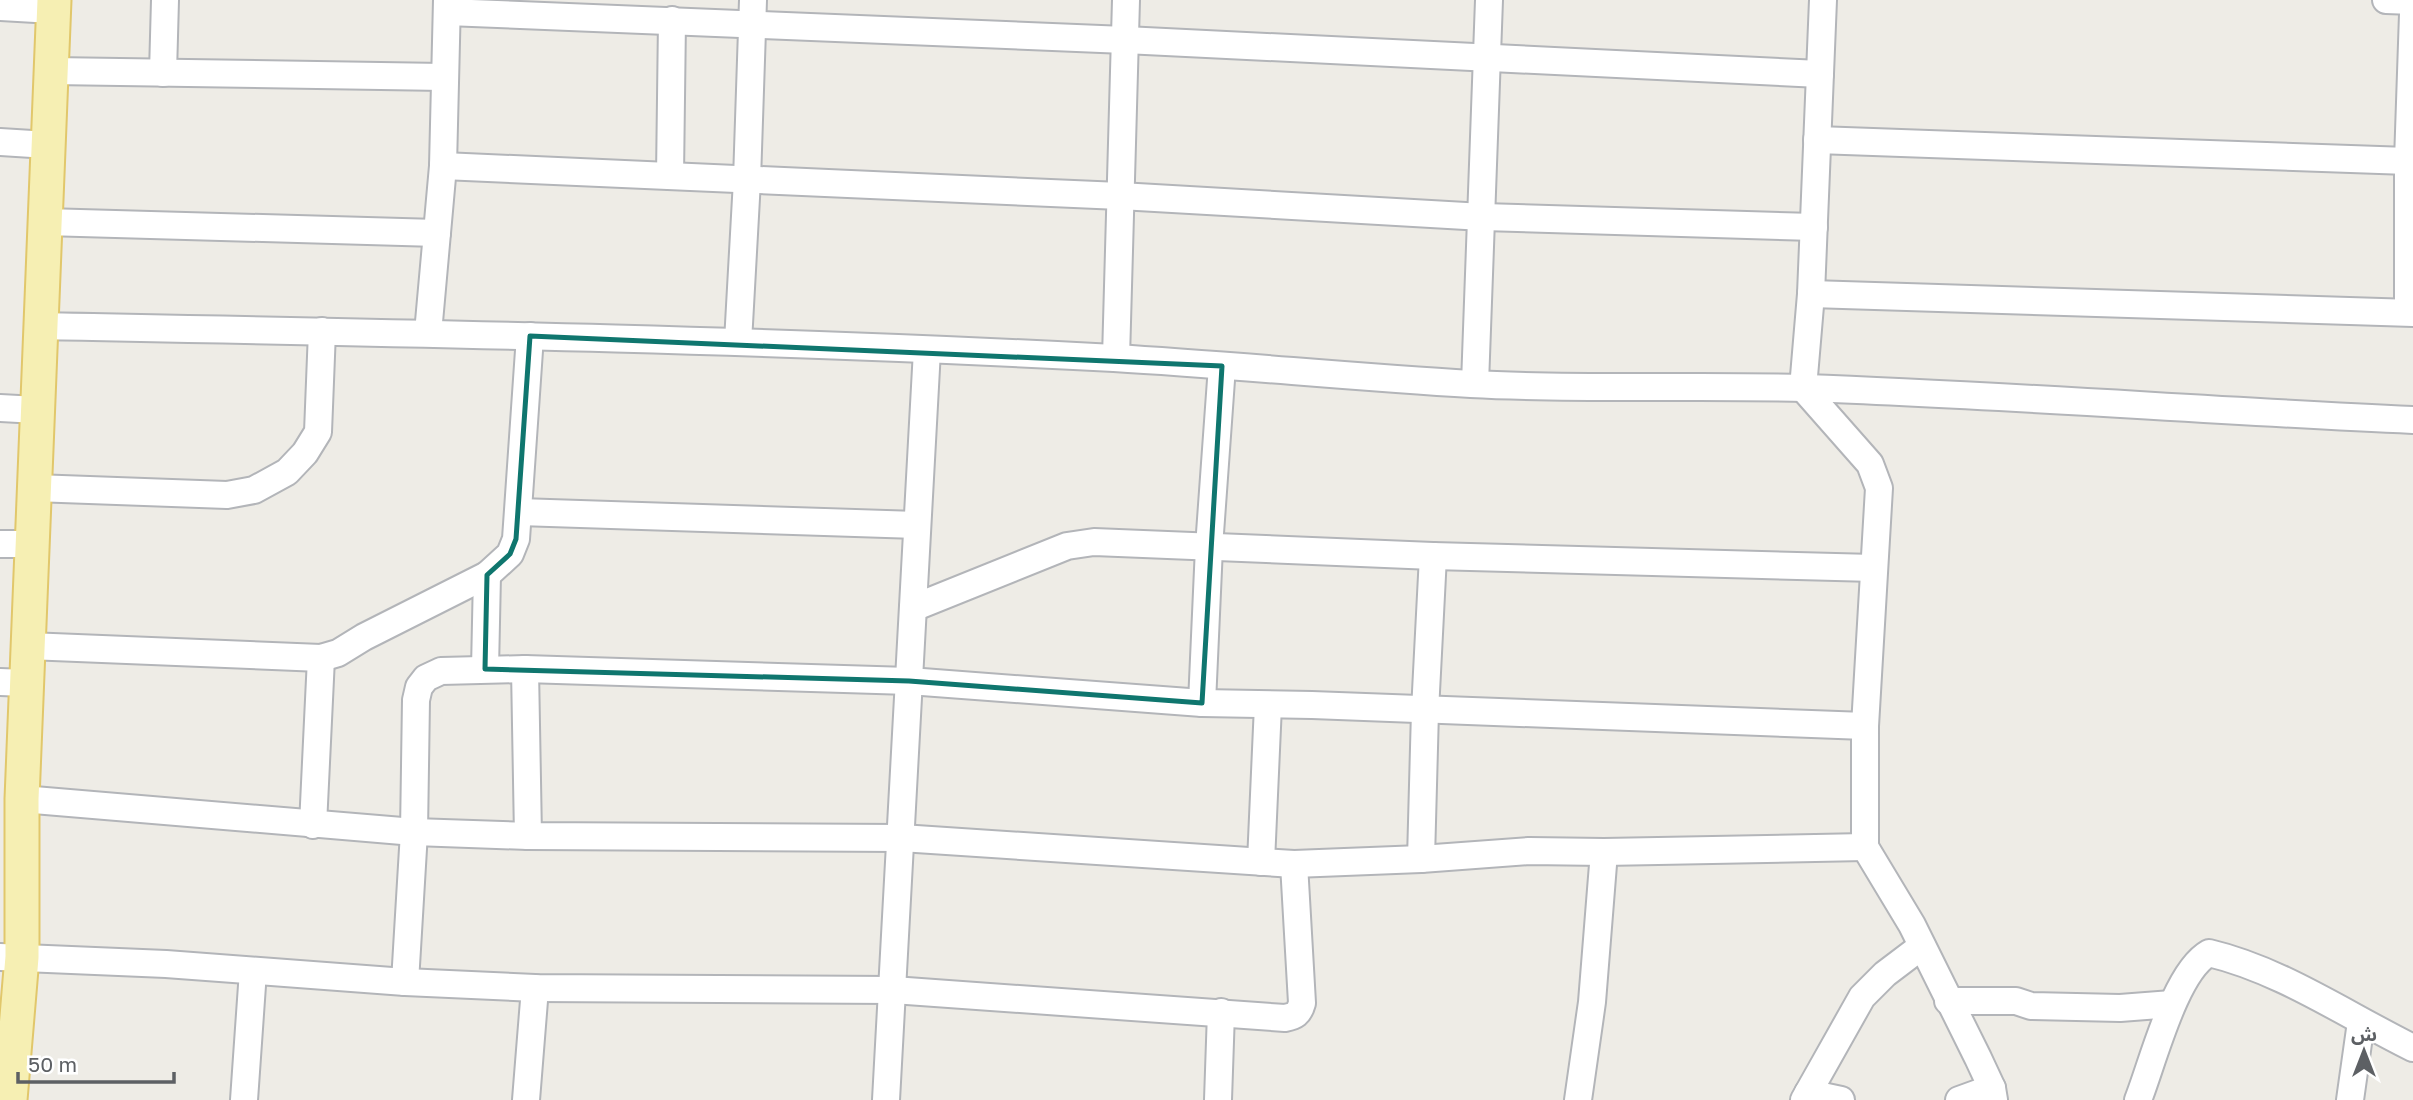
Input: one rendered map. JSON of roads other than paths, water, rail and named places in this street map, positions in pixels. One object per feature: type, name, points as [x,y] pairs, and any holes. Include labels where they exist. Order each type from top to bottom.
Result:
[{"type":"main road","points":[[10,1100],[11,957],[22,799],[13,683],[28,646],[16,544],[34,488],[53,5]]},
{"type":"street","points":[[163,73],[165,0]]},
{"type":"street","points":[[1116,358],[1126,0]]},
{"type":"street","points":[[1475,384],[1489,0]]},
{"type":"street","points":[[1823,0],[1811,294],[1803,388],[1870,464],[1879,488],[1865,726],[1865,847],[1907,916],[1993,1094],[1959,1100]]},
{"type":"street","points":[[2386,0],[2413,1]]},
{"type":"street","points":[[0,7],[53,5]]},
{"type":"street","points":[[428,333],[443,166],[447,6],[672,20],[753,12],[1125,40],[1820,74]]},
{"type":"street","points":[[738,342],[753,12]]},
{"type":"street","points":[[1811,294],[2410,312],[2408,161],[2413,13]]},
{"type":"street","points":[[670,176],[672,20]]},
{"type":"street","points":[[52,71],[444,77]]},
{"type":"street","points":[[1817,140],[2408,161]]},
{"type":"street","points":[[0,142],[48,145]]},
{"type":"street","points":[[443,166],[1120,196],[1483,217],[1814,228]]},
{"type":"street","points":[[45,222],[437,233]]},
{"type":"street","points":[[40,326],[738,342],[1116,358],[1475,384],[1803,388],[2413,420]]},
{"type":"street","points":[[34,488],[227,495],[254,490],[287,472],[318,432],[323,331]]},
{"type":"street","points":[[28,646],[321,658],[338,653],[486,575],[510,554],[516,539],[530,336]]},
{"type":"street","points":[[886,1100],[927,350]]},
{"type":"street","points":[[1202,703],[1209,547],[1223,366]]},
{"type":"street","points":[[0,408],[37,410]]},
{"type":"street","points":[[519,512],[918,525]]},
{"type":"street","points":[[913,608],[1067,546],[1094,542],[1433,556],[1874,568]]},
{"type":"street","points":[[1421,859],[1433,556]]},
{"type":"street","points":[[485,669],[486,575]]},
{"type":"street","points":[[313,825],[321,658]]},
{"type":"street","points":[[405,982],[414,832],[416,700],[419,687],[426,678],[440,671],[525,669],[909,681],[1202,703],[1865,726]]},
{"type":"street","points":[[525,669],[528,836]]},
{"type":"street","points":[[1261,862],[1268,705]]},
{"type":"street","points":[[22,799],[414,832],[528,836],[901,838],[1294,864],[1529,851],[1865,847]]},
{"type":"street","points":[[1578,1100],[1592,1002],[1604,852]]},
{"type":"street","points":[[11,957],[166,964],[405,982],[535,988],[893,990],[1285,1018],[1295,1016],[1302,1003],[1294,864]]},
{"type":"street","points":[[1841,1100],[1806,1097],[1861,997],[1885,974],[1922,946]]},
{"type":"street","points":[[2138,1100],[2172,1004],[2197,960],[2209,953],[2228,957],[2285,980],[2413,1048]]},
{"type":"street","points":[[244,1100],[253,971]]},
{"type":"street","points":[[526,1100],[535,988]]},
{"type":"street","points":[[1948,1001],[2016,1001],[2031,1006],[2120,1008],[2172,1004]]},
{"type":"street","points":[[1218,1100],[1220,1012]]},
{"type":"street","points":[[2350,1100],[2361,1022]]}]
